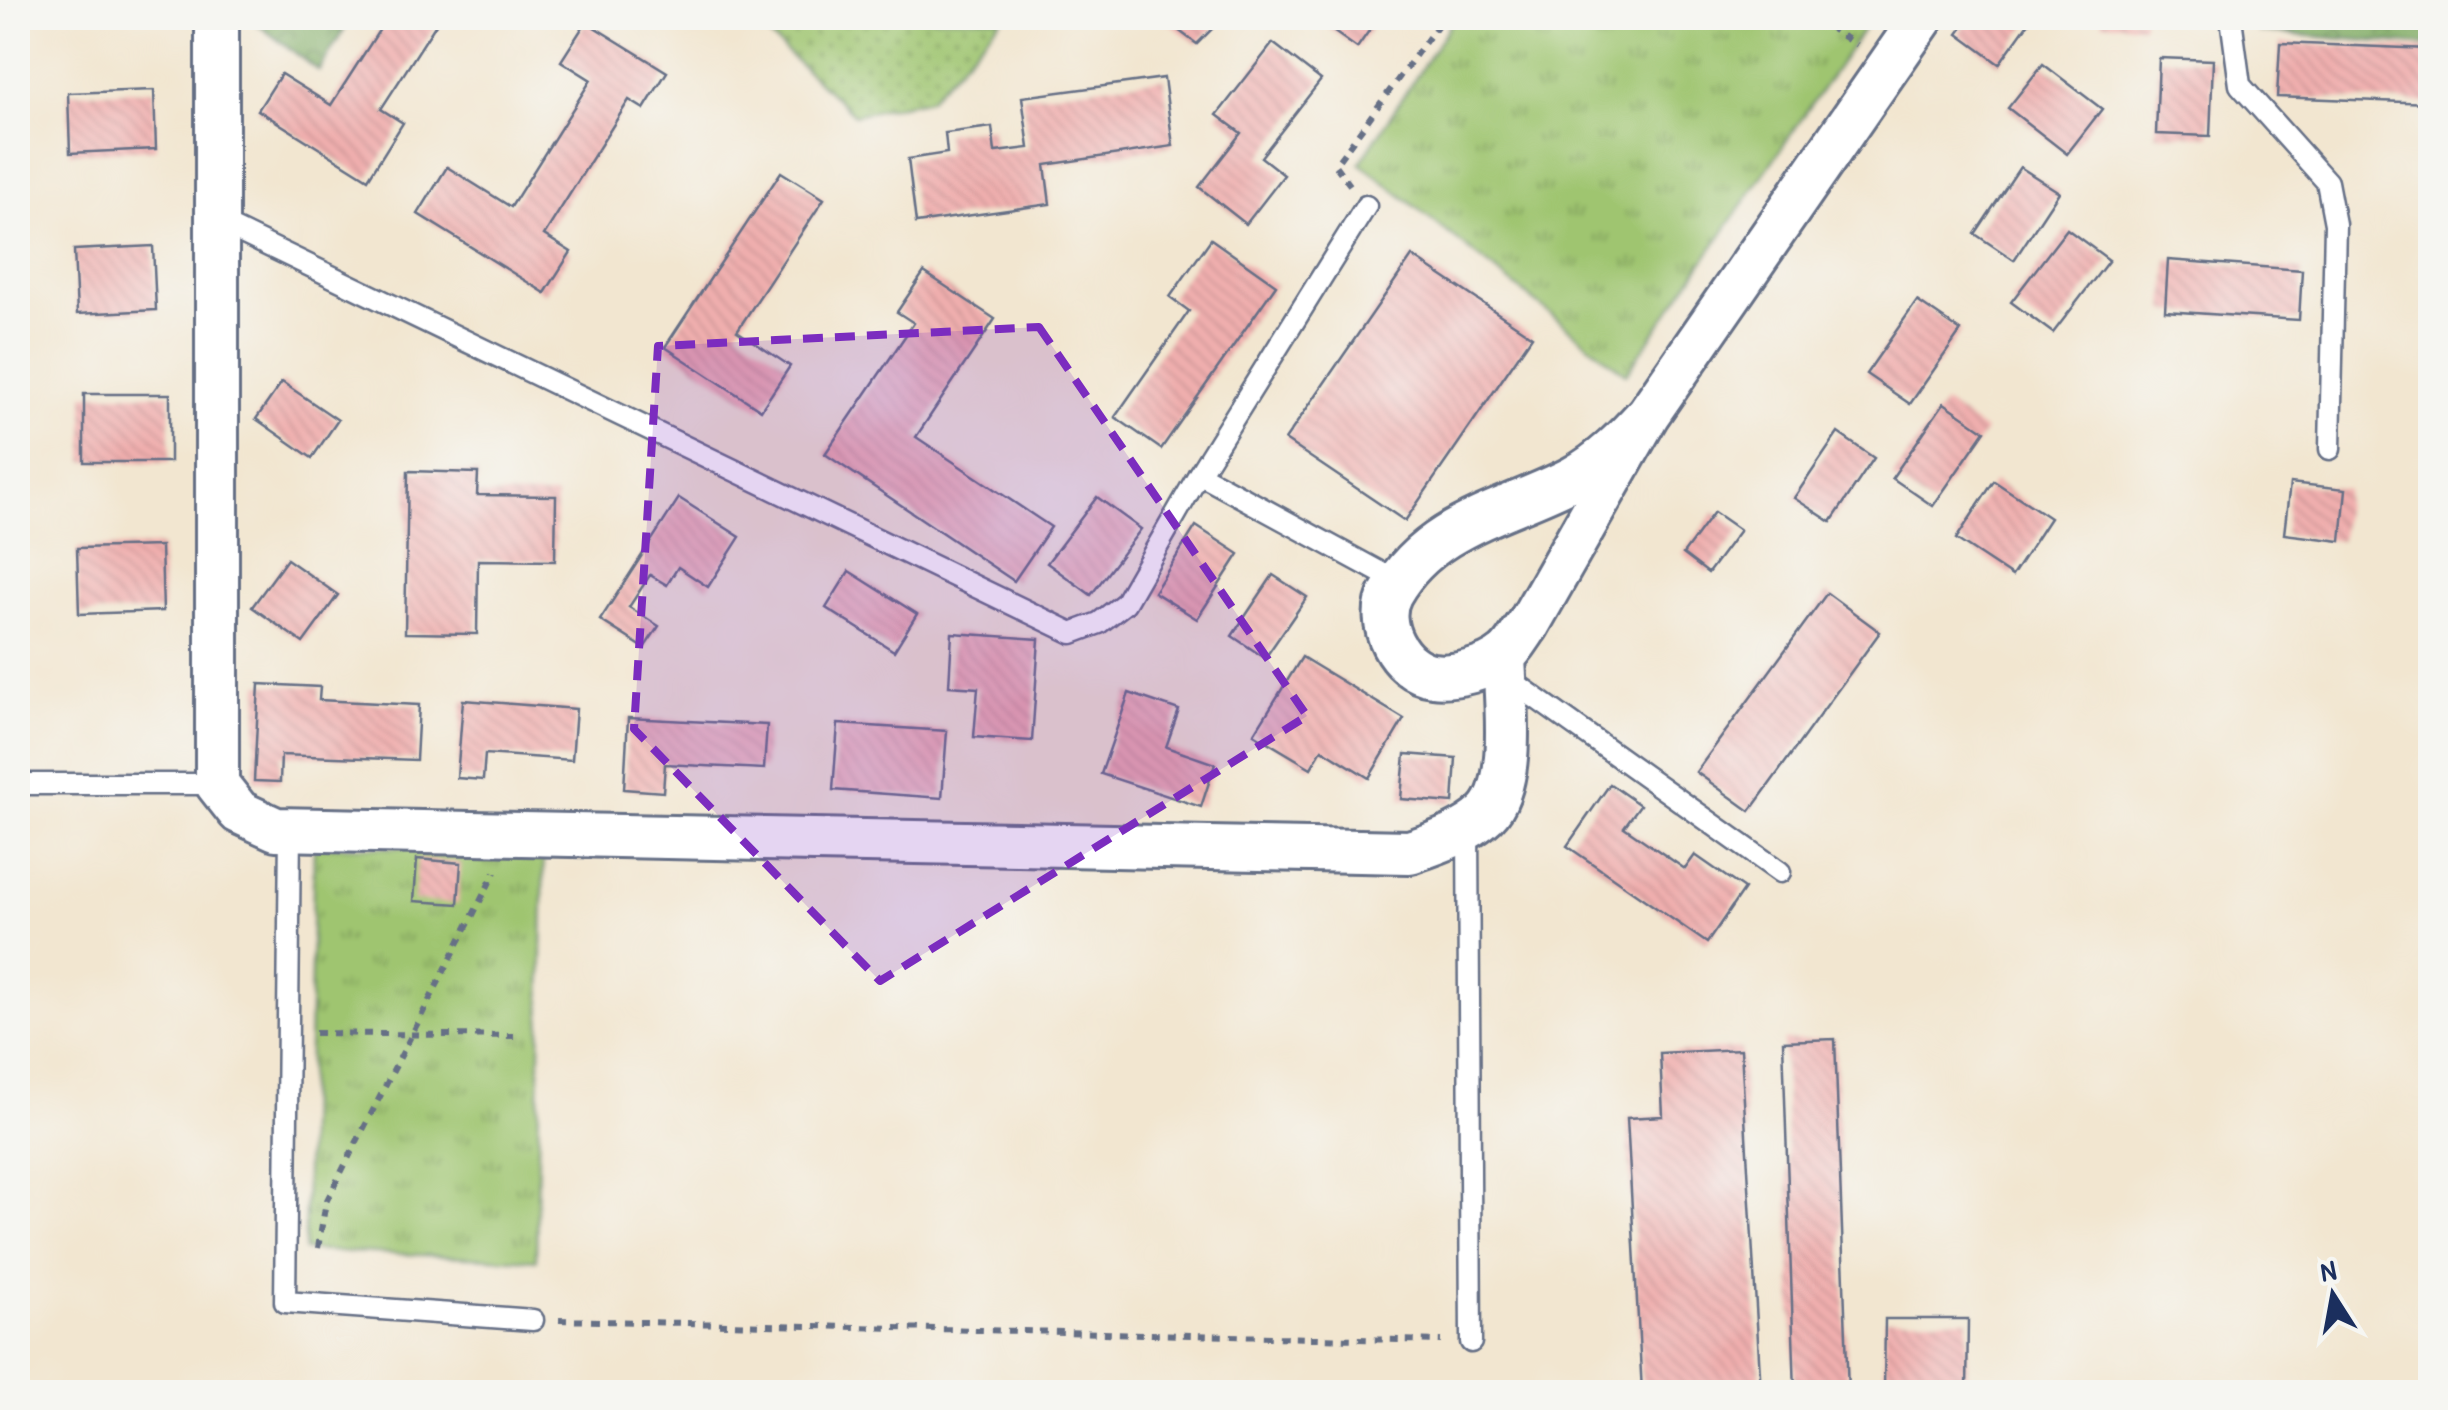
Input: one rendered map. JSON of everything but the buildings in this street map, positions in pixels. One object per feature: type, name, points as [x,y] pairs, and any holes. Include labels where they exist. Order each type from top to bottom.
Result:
[{"type":"street","points":[[217,18],[217,784],[239,812],[276,829],[1410,852],[1445,840],[1489,812],[1506,775],[1505,666],[1648,414],[1922,18]]},
{"type":"street","points":[[1505,666],[1430,676],[1399,657],[1386,628],[1388,598],[1410,562],[1451,532],[1575,477],[1616,449],[1648,414]]},
{"type":"lane","points":[[2231,18],[2240,84],[2327,182],[2335,224],[2330,449]]},
{"type":"lane","points":[[218,222],[1072,633],[1099,623],[1125,603],[1366,206]]},
{"type":"lane","points":[[1200,474],[1398,582]]},
{"type":"lane","points":[[1505,666],[1780,872]]},
{"type":"lane","points":[[18,784],[217,784]]},
{"type":"lane","points":[[1468,826],[1471,1342]]},
{"type":"lane","points":[[290,829],[286,1302],[533,1320]]},
{"type":"path","points":[[1366,206],[1336,166],[1442,18]]},
{"type":"path","points":[[308,1303],[326,1202],[515,834]]},
{"type":"path","points":[[288,1032],[514,1036]]},
{"type":"path","points":[[533,1320],[1471,1342]]},
{"type":"highlighted area","points":[[1039,327],[1307,716],[880,981],[634,729],[658,346]]},
{"type":"green space","points":[[256,18],[351,18],[319,71],[257,24]]},
{"type":"green space","points":[[750,18],[1003,18],[929,99],[854,115]]},
{"type":"green space","points":[[1454,18],[1871,18],[1626,374],[1360,163]]},
{"type":"green space","points":[[2259,18],[2430,18],[2430,46],[2259,32]]},
{"type":"green space","points":[[314,846],[544,850],[536,1260],[304,1250]]}]
